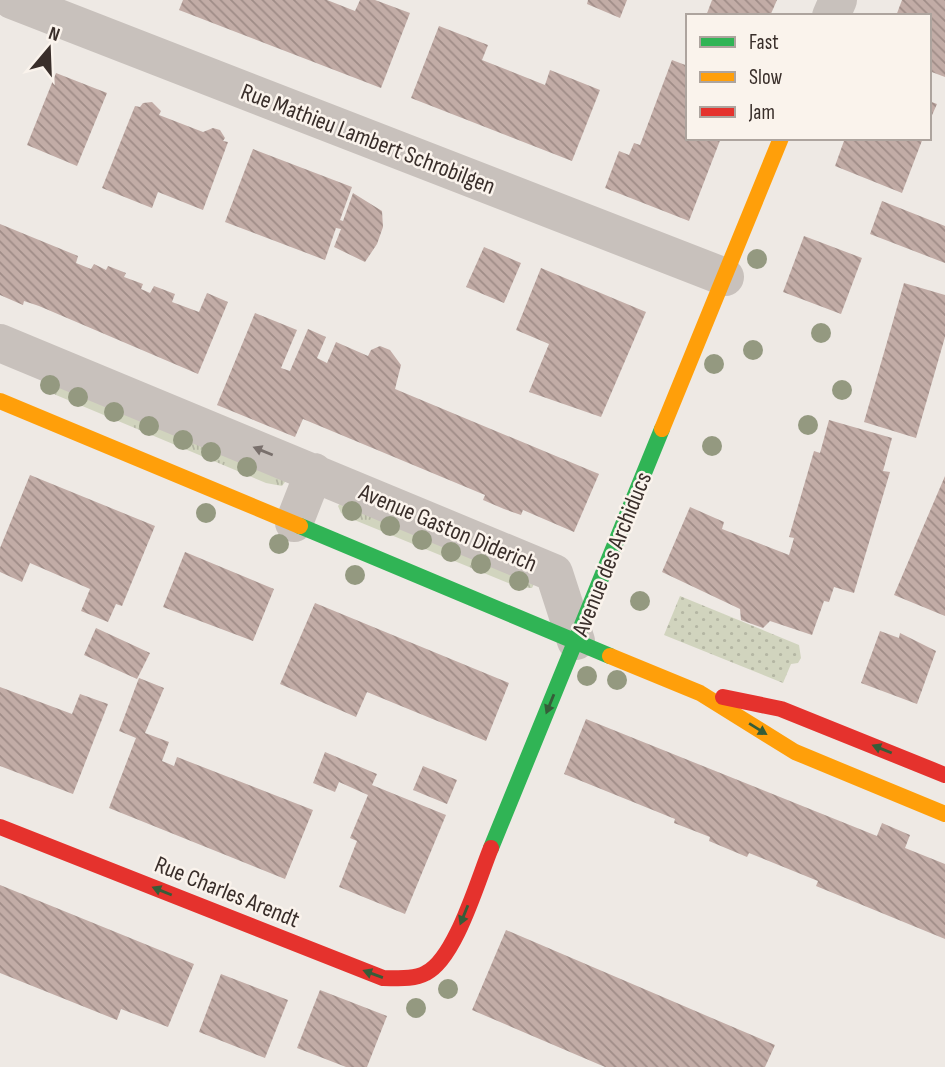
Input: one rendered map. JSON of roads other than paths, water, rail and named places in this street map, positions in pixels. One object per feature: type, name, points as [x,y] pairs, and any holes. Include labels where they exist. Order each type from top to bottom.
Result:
[{"type":"street","name":"Rue Mathieu Lambert Schrobilgen","points":[[12,0],[725,277]]},
{"type":"street","name":"Avenue des Archiducs","points":[[438,967],[452,943],[780,140]]},
{"type":"street","name":"Avenue Gaston Diderich","points":[[576,641],[554,573],[11,348],[2,402],[700,693],[795,752],[945,814]]},
{"type":"street","points":[[294,523],[314,472]]},
{"type":"street","name":"Avenue Gaston Diderich","points":[[700,693],[781,709],[945,775]]},
{"type":"street","name":"Rue Charles Arendt","points":[[0,827],[383,978],[412,979],[438,967]]}]
